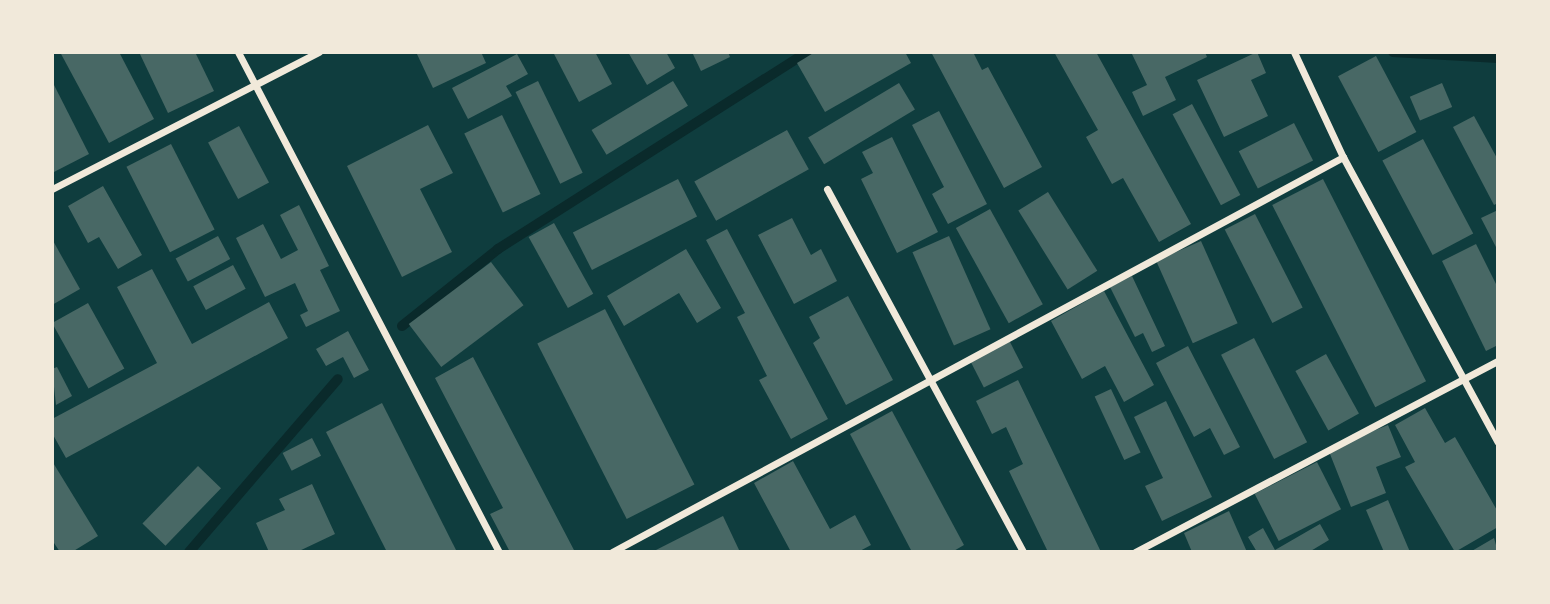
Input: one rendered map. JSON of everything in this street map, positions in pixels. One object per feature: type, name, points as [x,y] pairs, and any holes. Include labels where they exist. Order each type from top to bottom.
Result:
[{"type":"street","points":[[238,52],[499,551]]},
{"type":"street","points":[[52,189],[319,52]]},
{"type":"street","points":[[1294,52],[1343,157],[1466,377],[1497,442]]},
{"type":"street","points":[[611,551],[1343,157]]},
{"type":"street","points":[[827,189],[926,380],[1023,551]]},
{"type":"street","points":[[1135,551],[1497,360]]},
{"type":"building","points":[[60,52],[119,52],[154,119],[109,143]]},
{"type":"building","points":[[139,52],[195,52],[214,91],[168,113]]},
{"type":"building","points":[[416,52],[481,52],[486,63],[433,88]]},
{"type":"building","points":[[553,52],[595,52],[612,84],[579,102]]},
{"type":"building","points":[[628,52],[666,52],[675,68],[647,85]]},
{"type":"building","points":[[692,52],[728,52],[730,57],[701,71]]},
{"type":"building","points":[[815,52],[905,52],[911,63],[825,112],[797,63]]},
{"type":"building","points":[[931,52],[973,52],[982,70],[988,67],[1042,167],[1004,188]]},
{"type":"building","points":[[1054,52],[1096,52],[1191,224],[1159,242],[1123,178],[1112,184],[1086,137],[1098,130]]},
{"type":"building","points":[[1131,52],[1205,52],[1207,57],[1165,77],[1176,100],[1143,116],[1132,92],[1147,85]]},
{"type":"building","points":[[1257,52],[1266,73],[1251,80],[1268,116],[1224,137],[1197,80]]},
{"type":"building","points":[[517,54],[528,74],[506,86],[512,96],[468,119],[452,88]]},
{"type":"building","points":[[1376,56],[1416,132],[1378,152],[1338,76]]},
{"type":"building","points":[[52,81],[89,154],[52,173]]},
{"type":"building","points":[[538,81],[583,173],[560,184],[516,92]]},
{"type":"building","points":[[673,81],[688,106],[607,155],[592,130]]},
{"type":"building","points":[[899,83],[915,110],[824,164],[808,138]]},
{"type":"building","points":[[1442,83],[1452,107],[1420,121],[1410,97]]},
{"type":"building","points":[[1192,104],[1240,195],[1221,205],[1173,114]]},
{"type":"building","points":[[939,111],[987,204],[948,224],[932,194],[944,187],[912,125]]},
{"type":"building","points":[[502,115],[541,194],[503,213],[464,133]]},
{"type":"building","points":[[1474,116],[1498,160],[1498,203],[1494,205],[1453,127]]},
{"type":"building","points":[[1294,123],[1313,160],[1258,189],[1239,151]]},
{"type":"building","points":[[428,125],[453,173],[420,189],[452,252],[402,277],[347,166]]},
{"type":"building","points":[[239,126],[269,183],[238,199],[208,142]]},
{"type":"building","points":[[787,130],[809,169],[716,221],[694,181]]},
{"type":"building","points":[[892,137],[938,232],[897,253],[861,179],[873,173],[862,152]]},
{"type":"building","points":[[1423,139],[1473,233],[1433,255],[1382,161]]},
{"type":"building","points":[[171,144],[215,230],[170,252],[126,167]]},
{"type":"building","points":[[678,179],[697,216],[592,270],[573,233]]},
{"type":"building","points":[[1323,179],[1426,381],[1375,407],[1272,205]]},
{"type":"building","points":[[103,186],[142,255],[118,269],[99,237],[88,243],[68,206]]},
{"type":"building","points":[[1048,192],[1097,271],[1068,289],[1018,211]]},
{"type":"building","points":[[299,205],[329,266],[320,270],[340,311],[306,327],[300,315],[308,311],[295,283],[265,297],[236,238],[263,224],[281,259],[298,250],[280,215]]},
{"type":"building","points":[[990,209],[1043,304],[1009,323],[956,228]]},
{"type":"building","points":[[1498,210],[1498,251],[1481,218]]},
{"type":"building","points":[[1255,214],[1303,308],[1272,323],[1225,229]]},
{"type":"building","points":[[792,218],[811,255],[821,249],[837,281],[794,304],[758,235]]},
{"type":"building","points":[[554,223],[593,294],[568,308],[529,237]]},
{"type":"building","points":[[727,229],[828,419],[791,439],[759,380],[767,376],[737,317],[745,313],[706,240]]},
{"type":"building","points":[[218,236],[230,259],[188,281],[176,259]]},
{"type":"building","points":[[949,236],[990,329],[954,345],[912,252]]},
{"type":"building","points":[[52,239],[80,289],[52,305]]},
{"type":"building","points":[[1201,241],[1238,323],[1193,343],[1156,261]]},
{"type":"building","points":[[1476,244],[1498,288],[1498,345],[1486,351],[1442,261]]},
{"type":"building","points":[[686,249],[721,308],[697,323],[679,293],[624,326],[607,296]]},
{"type":"building","points":[[491,262],[523,305],[441,367],[409,324]]},
{"type":"building","points":[[233,265],[246,289],[206,310],[193,286]]},
{"type":"building","points":[[152,269],[192,344],[269,302],[288,338],[66,458],[52,433],[52,419],[157,363],[117,287]]},
{"type":"building","points":[[1132,276],[1165,346],[1152,352],[1143,333],[1135,337],[1110,287]]},
{"type":"building","points":[[1104,291],[1154,385],[1124,402],[1105,366],[1082,379],[1051,321]]},
{"type":"building","points":[[848,296],[893,380],[846,405],[813,343],[820,338],[809,317]]},
{"type":"building","points":[[88,303],[124,369],[89,388],[52,323]]},
{"type":"building","points":[[605,309],[694,485],[627,519],[537,344]]},
{"type":"building","points":[[348,331],[369,370],[354,378],[343,357],[326,366],[316,349]]},
{"type":"building","points":[[1254,338],[1307,442],[1274,459],[1221,355]]},
{"type":"building","points":[[1009,340],[1023,368],[984,388],[970,360]]},
{"type":"building","points":[[1188,346],[1240,447],[1224,455],[1210,428],[1194,437],[1156,363]]},
{"type":"building","points":[[1326,354],[1359,413],[1328,430],[1295,371]]},
{"type":"building","points":[[473,357],[575,552],[510,552],[490,514],[503,508],[435,378]]},
{"type":"building","points":[[57,367],[72,396],[56,405],[52,369]]},
{"type":"building","points":[[1018,380],[1101,552],[1048,552],[1009,471],[1023,464],[1006,427],[992,434],[976,401]]},
{"type":"building","points":[[1111,389],[1141,452],[1124,460],[1095,397]]},
{"type":"building","points":[[1166,401],[1212,497],[1162,521],[1145,486],[1163,478],[1134,417]]},
{"type":"building","points":[[382,403],[457,552],[387,552],[326,432]]},
{"type":"building","points":[[1425,408],[1445,443],[1455,437],[1498,512],[1498,527],[1455,552],[1405,467],[1415,462],[1395,425]]},
{"type":"building","points":[[892,411],[964,545],[952,552],[912,552],[850,434]]},
{"type":"building","points":[[1388,425],[1401,457],[1376,467],[1386,493],[1351,507],[1328,449]]},
{"type":"building","points":[[312,438],[321,456],[292,471],[283,453]]},
{"type":"building","points":[[52,461],[98,536],[72,552],[60,552],[52,540]]},
{"type":"building","points":[[793,461],[830,529],[855,515],[871,545],[858,552],[791,552],[754,483]]},
{"type":"building","points":[[1317,462],[1341,509],[1279,541],[1255,494]]},
{"type":"building","points":[[198,466],[221,488],[165,546],[142,524]]},
{"type":"building","points":[[312,484],[335,534],[297,552],[269,552],[256,523],[285,510],[279,499]]},
{"type":"building","points":[[1388,500],[1410,552],[1384,552],[1366,510]]},
{"type":"building","points":[[1229,511],[1247,552],[1192,552],[1184,533]]},
{"type":"building","points":[[723,516],[740,552],[652,552]]},
{"type":"building","points":[[1320,524],[1329,540],[1309,552],[1257,552],[1248,537],[1263,528],[1275,550]]},
{"type":"building","points":[[1494,538],[1498,552],[1470,552]]},
{"type":"waterway","points":[[402,326],[498,249],[807,52]]},
{"type":"waterway","points":[[1393,52],[1498,58]]},
{"type":"waterway","points":[[189,552],[338,379]]}]
